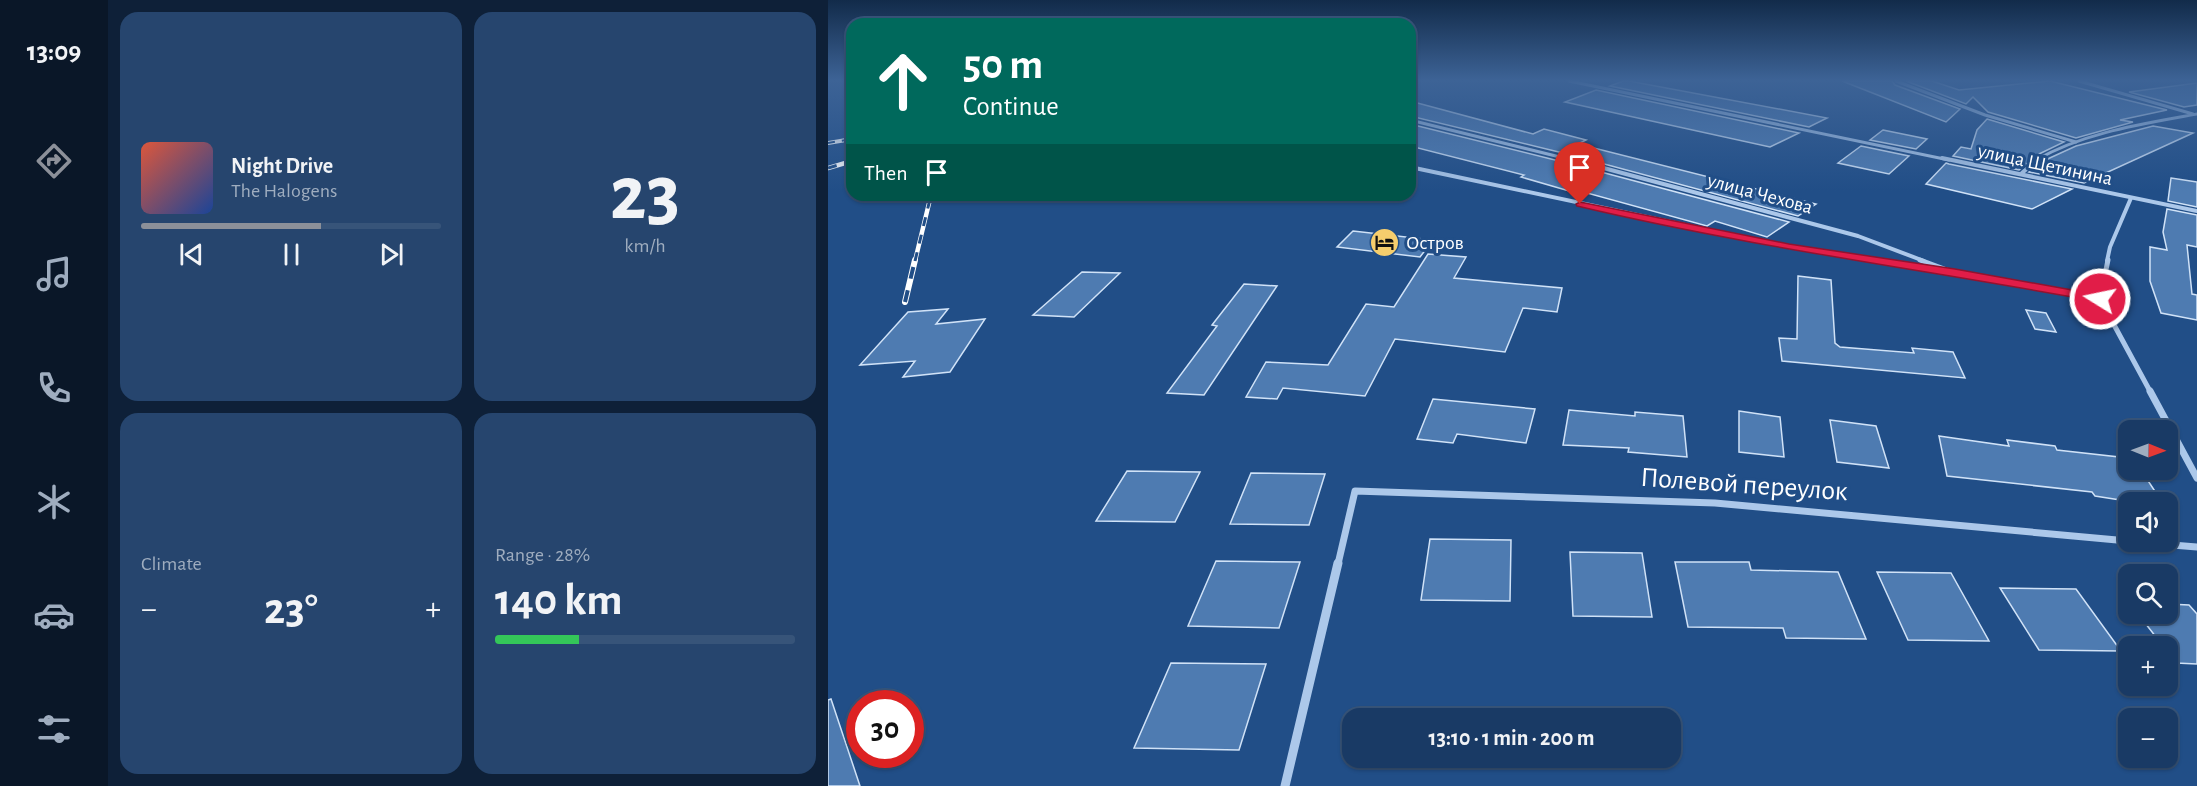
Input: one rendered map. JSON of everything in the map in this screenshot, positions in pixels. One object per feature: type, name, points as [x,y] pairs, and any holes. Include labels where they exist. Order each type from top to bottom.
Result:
[{"type":"street","name":"улица Щетинина","points":[[1741,118],[1931,158],[2022,173],[2197,211]]},
{"type":"street","points":[[1994,118],[2076,142]]},
{"type":"street","points":[[2022,173],[2029,162],[2076,142],[2140,123],[2174,118]]},
{"type":"street","name":"улица Чехова","points":[[1416,121],[1618,171],[1858,236],[1955,273],[2100,299]]},
{"type":"street","points":[[1416,168],[1789,247],[1955,273]]},
{"type":"street","points":[[2131,198],[2110,247],[2100,299],[2197,478]]},
{"type":"street","name":"Полевой переулок","points":[[1285,786],[1355,491],[1715,503],[2118,540]]},
{"type":"street","points":[[2178,545],[2197,547]]},
{"type":"building","points":[[1417,118],[1472,118],[1533,134],[1544,129],[1586,140],[1578,144],[1816,204],[1798,216],[1567,154]]},
{"type":"building","points":[[1636,118],[1727,118],[1799,133],[1770,147]]},
{"type":"building","points":[[1764,118],[1827,118],[1809,127]]},
{"type":"building","points":[[1935,118],[1951,118],[1946,122]]},
{"type":"building","points":[[2007,118],[2131,118],[2120,120],[2133,122],[2076,138]]},
{"type":"building","points":[[1987,119],[2064,142],[2037,155],[2019,170],[1953,156],[1961,147],[1971,149],[1977,130]]},
{"type":"building","points":[[1416,125],[1789,222],[1767,237],[1715,221],[1707,226],[1580,191],[1576,193],[1521,177],[1524,175],[1416,148]]},
{"type":"building","points":[[2153,126],[2193,133],[2084,183],[2029,172],[2041,162],[2076,146]]},
{"type":"building","points":[[1883,130],[1927,139],[1916,149],[1870,140]]},
{"type":"building","points":[[1861,146],[1909,156],[1889,174],[1838,163]]},
{"type":"building","points":[[1946,163],[2072,189],[2032,209],[1926,184]]},
{"type":"building","points":[[2171,178],[2197,182],[2197,207],[2168,201]]},
{"type":"building","points":[[2167,209],[2197,215],[2197,247],[2187,245],[2192,294],[2197,295],[2197,320],[2161,313],[2150,281],[2150,247],[2167,250],[2163,232]]},
{"type":"building","name":"Остров","points":[[1353,231],[1433,240],[1420,257],[1337,247]]},
{"type":"building","points":[[1428,254],[1466,257],[1454,278],[1562,288],[1557,312],[1523,308],[1505,352],[1395,339],[1365,396],[1283,388],[1277,399],[1246,397],[1266,362],[1328,365],[1366,304],[1394,307]]},
{"type":"building","points":[[1082,272],[1120,273],[1074,317],[1033,315]]},
{"type":"building","points":[[1798,276],[1831,280],[1835,343],[1840,347],[1914,353],[1912,348],[1953,352],[1965,378],[1782,361],[1779,338],[1797,339]]},
{"type":"building","points":[[1244,284],[1277,286],[1204,395],[1167,393],[1217,326],[1212,325]]},
{"type":"building","points":[[948,309],[936,324],[985,319],[950,372],[903,377],[915,361],[860,365],[908,312]]},
{"type":"building","points":[[2026,310],[2046,313],[2056,332],[2035,329]]},
{"type":"building","points":[[1433,399],[1535,409],[1526,443],[1457,434],[1453,443],[1417,439]]},
{"type":"building","points":[[1569,410],[1635,416],[1635,412],[1683,416],[1687,457],[1628,452],[1629,448],[1563,445]]},
{"type":"building","points":[[1739,411],[1780,417],[1784,457],[1739,452]]},
{"type":"building","points":[[1830,420],[1876,426],[1889,468],[1837,462]]},
{"type":"building","points":[[1939,436],[2009,446],[2007,440],[2055,446],[2057,450],[2118,457],[2118,480],[2148,480],[2155,492],[2118,492],[2118,500],[2095,496],[2092,492],[1947,476]]},
{"type":"building","points":[[1127,471],[1200,472],[1175,522],[1096,521]]},
{"type":"building","points":[[1251,473],[1325,474],[1309,525],[1230,524]]},
{"type":"building","points":[[1430,539],[1511,540],[1510,601],[1421,600]]},
{"type":"building","points":[[1570,552],[1642,553],[1652,617],[1573,616]]},
{"type":"building","points":[[1216,561],[1300,562],[1279,628],[1188,626]]},
{"type":"building","points":[[1675,562],[1749,562],[1751,570],[1838,572],[1866,639],[1786,638],[1783,628],[1688,627]]},
{"type":"building","points":[[1877,572],[1951,573],[1989,641],[1908,640]]},
{"type":"building","points":[[2000,588],[2076,589],[2118,647],[2118,651],[2039,650]]},
{"type":"building","points":[[2178,604],[2189,605],[2197,614],[2197,664],[2178,663],[2178,636],[2155,636],[2146,624],[2178,624]]},
{"type":"building","points":[[1171,663],[1266,664],[1239,750],[1134,748]]},
{"type":"building","points":[[831,699],[846,744],[846,768],[854,768],[860,786],[828,786],[828,700]]},
{"type":"railway","points":[[828,143],[846,140]]},
{"type":"railway","points":[[828,168],[846,163]]},
{"type":"railway","points":[[915,261],[930,201]]},
{"type":"railway","points":[[905,302],[915,260]]},
{"type":"place","name":"Остров","points":[[1385,243]]},
{"type":"route","points":[[1580,204],[1789,247],[1884,261],[2100,299]]}]
